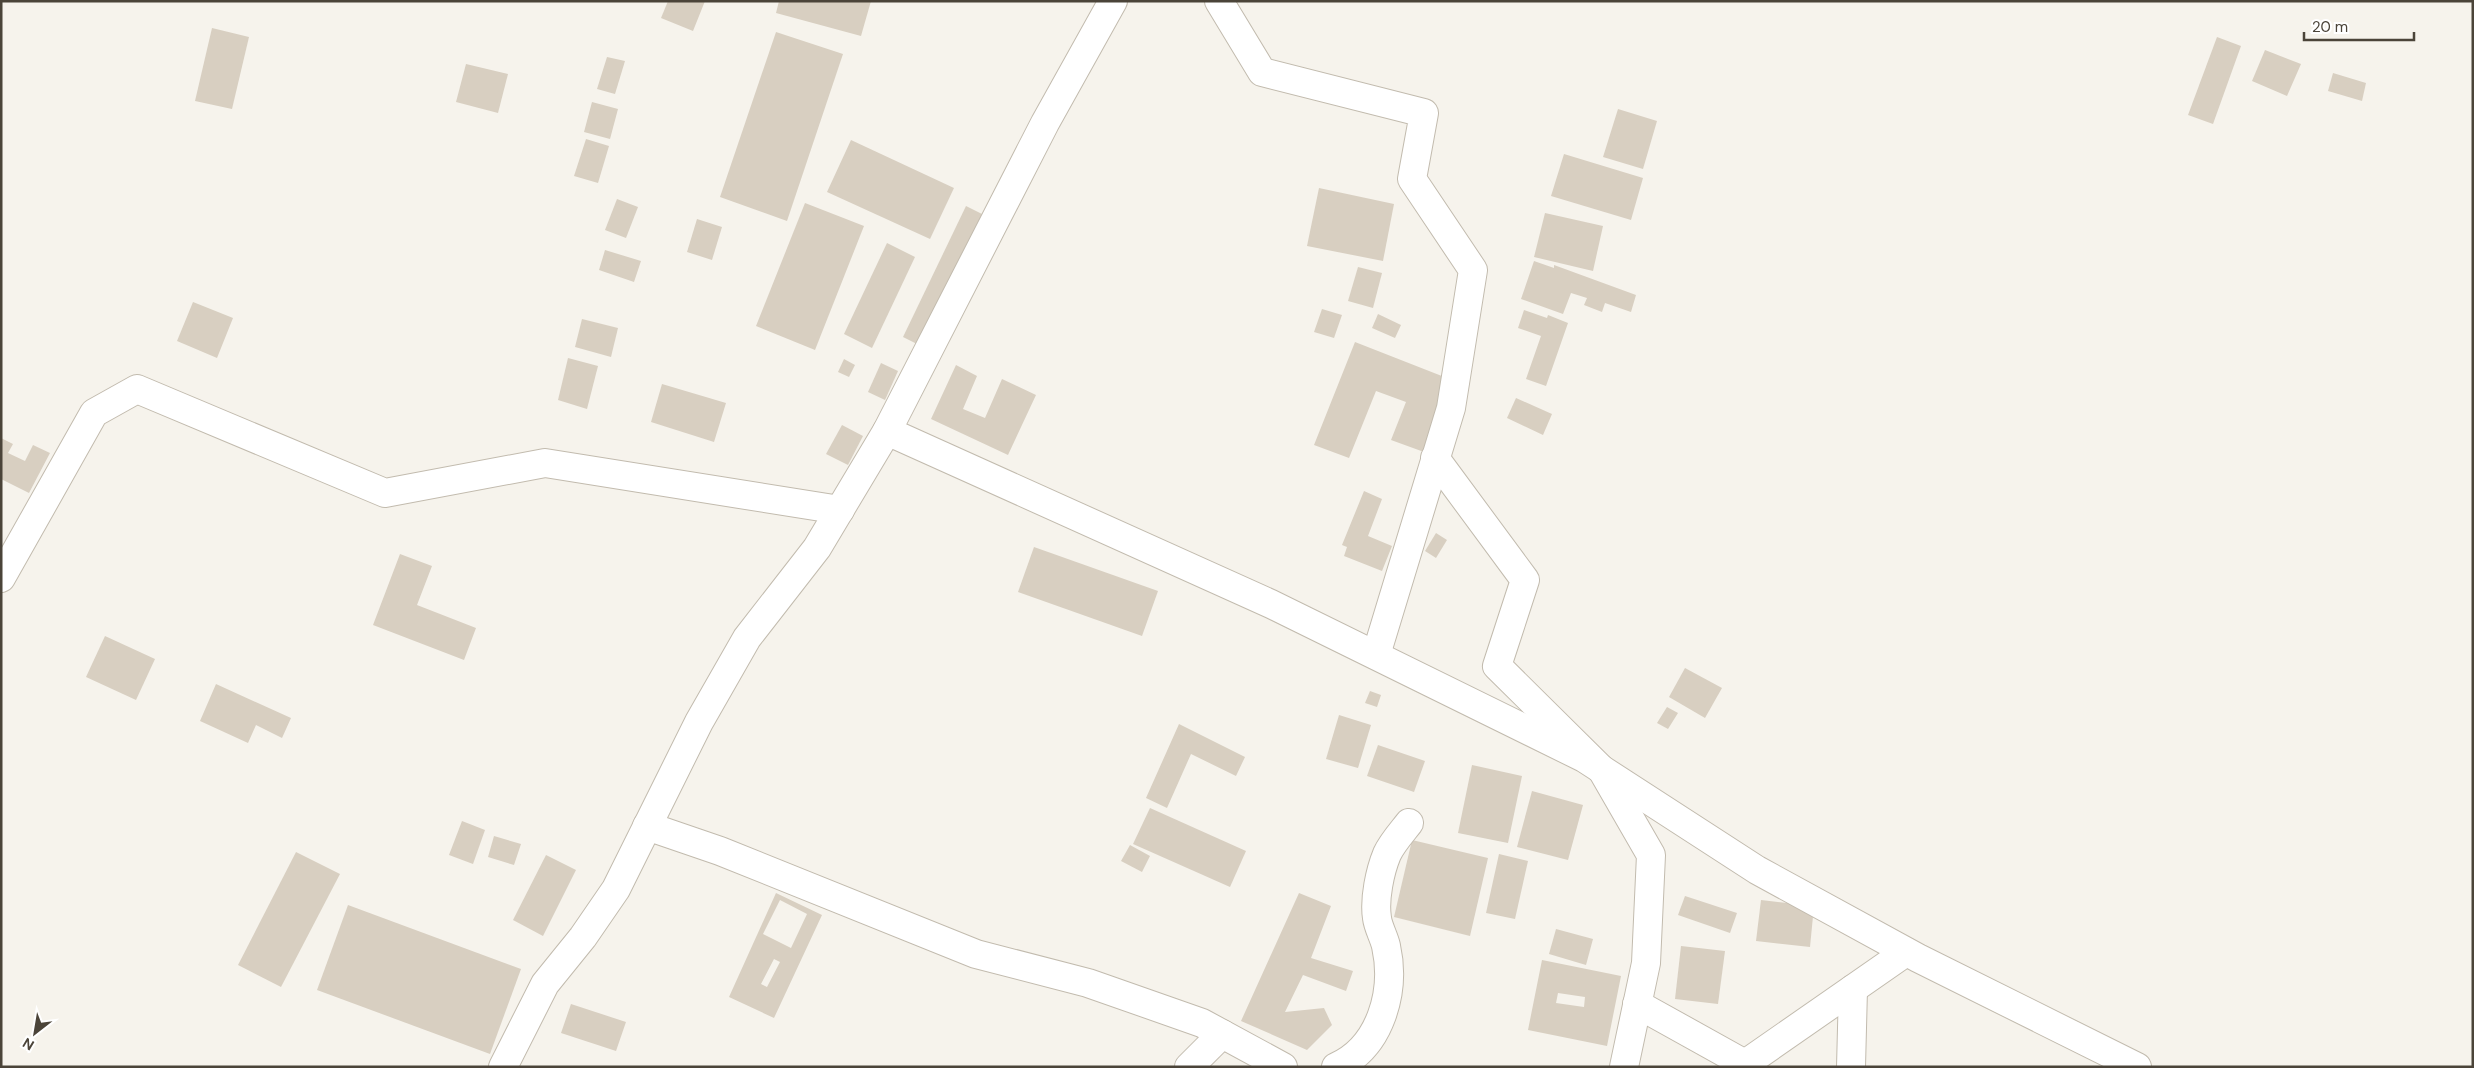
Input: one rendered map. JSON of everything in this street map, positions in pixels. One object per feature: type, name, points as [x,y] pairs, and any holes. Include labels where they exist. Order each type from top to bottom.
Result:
[{"type":"street","points":[[502,1067],[544,984],[583,936],[616,889],[699,722],[747,638],[817,548],[887,431],[1045,122],[1113,1]]},
{"type":"street","points":[[1219,1],[1262,72],[1424,113],[1412,179],[1473,270],[1451,408],[1376,655]]},
{"type":"street","points":[[1,578],[94,413],[137,389],[385,493],[545,463],[840,510]]},
{"type":"street","points":[[887,431],[1271,604],[1584,758],[1757,870],[1906,952],[2137,1067]]},
{"type":"street","points":[[1435,458],[1525,580],[1497,666],[1602,770],[1651,855],[1646,963],[1624,1067]]},
{"type":"street","points":[[1336,1067],[1350,1061],[1372,1037],[1386,1008],[1388,971],[1386,946],[1376,918],[1377,899],[1388,853],[1409,822]]},
{"type":"street","points":[[648,826],[815,888],[976,954],[1088,983],[1202,1023],[1283,1067]]},
{"type":"street","points":[[1637,1004],[1745,1064],[1906,952]]},
{"type":"street","points":[[1850,1067],[1853,989]]},
{"type":"street","points":[[1189,1067],[1222,1034]]},
{"type":"building","points":[[668,1],[705,1],[693,31],[661,18]]},
{"type":"building","points":[[779,1],[871,1],[861,36],[776,13]]},
{"type":"building","points":[[212,28],[249,37],[232,109],[195,101]]},
{"type":"building","points":[[776,32],[843,54],[787,221],[720,197]]},
{"type":"building","points":[[2217,37],[2241,46],[2213,124],[2188,115]]},
{"type":"building","points":[[2265,50],[2301,64],[2287,96],[2252,81]]},
{"type":"building","points":[[607,57],[625,61],[615,94],[597,89]]},
{"type":"building","points":[[466,64],[508,74],[498,113],[456,102]]},
{"type":"building","points":[[2333,73],[2366,83],[2362,101],[2328,91]]},
{"type":"building","points":[[592,102],[618,109],[610,139],[584,132]]},
{"type":"building","points":[[1618,109],[1657,121],[1643,169],[1603,157]]},
{"type":"building","points":[[586,139],[609,146],[598,183],[574,176]]},
{"type":"building","points":[[851,140],[954,188],[930,239],[827,192]]},
{"type":"building","points":[[1564,154],[1643,178],[1631,220],[1551,196]]},
{"type":"building","points":[[1319,188],[1394,204],[1383,261],[1307,246]]},
{"type":"building","points":[[617,199],[638,207],[626,238],[605,230]]},
{"type":"building","points":[[805,203],[864,226],[815,350],[756,326]]},
{"type":"building","points":[[966,206],[982,214],[919,345],[903,337]]},
{"type":"building","points":[[1545,213],[1603,226],[1593,271],[1534,257]]},
{"type":"building","points":[[697,219],[722,227],[712,260],[687,252]]},
{"type":"building","points":[[887,243],[915,257],[872,348],[844,334]]},
{"type":"building","points":[[605,250],[641,261],[634,282],[599,270]]},
{"type":"building","points":[[1534,261],[1554,268],[1554,265],[1636,295],[1631,312],[1605,303],[1602,312],[1584,305],[1587,298],[1571,293],[1563,314],[1521,299]]},
{"type":"building","points":[[1358,267],[1382,273],[1373,308],[1348,301]]},
{"type":"building","points":[[193,302],[233,318],[217,358],[177,341]]},
{"type":"building","points":[[1322,309],[1342,315],[1334,338],[1314,332]]},
{"type":"building","points":[[1524,310],[1547,318],[1548,315],[1568,323],[1546,386],[1526,379],[1541,336],[1518,328]]},
{"type":"building","points":[[1378,314],[1401,325],[1395,338],[1372,328]]},
{"type":"building","points":[[582,319],[618,328],[611,357],[575,347]]},
{"type":"building","points":[[1355,342],[1452,380],[1424,452],[1391,440],[1406,402],[1376,391],[1349,458],[1314,445]]},
{"type":"building","points":[[568,358],[598,366],[587,409],[558,400]]},
{"type":"building","points":[[844,359],[855,365],[849,377],[838,372]]},
{"type":"building","points":[[881,363],[898,371],[885,400],[868,392]]},
{"type":"building","points":[[956,365],[977,376],[963,409],[985,418],[1002,379],[1036,395],[1008,455],[931,419]]},
{"type":"building","points":[[662,384],[726,403],[714,442],[651,422]]},
{"type":"building","points":[[1516,398],[1552,414],[1543,435],[1507,418]]},
{"type":"building","points":[[842,425],[863,436],[848,465],[826,454]]},
{"type":"building","points":[[1,438],[13,444],[8,453],[25,461],[33,445],[50,453],[29,493],[1,479]]},
{"type":"building","points":[[1364,491],[1382,499],[1368,536],[1392,546],[1382,571],[1344,556],[1347,547],[1342,545]]},
{"type":"building","points":[[1436,533],[1447,540],[1436,558],[1425,551]]},
{"type":"building","points":[[1034,547],[1158,591],[1142,636],[1018,592]]},
{"type":"building","points":[[400,554],[432,566],[417,605],[476,628],[464,660],[373,625]]},
{"type":"building","points":[[105,636],[155,659],[136,700],[86,677]]},
{"type":"building","points":[[1685,668],[1722,688],[1705,718],[1669,697]]},
{"type":"building","points":[[216,684],[291,718],[282,738],[256,725],[248,743],[200,721]]},
{"type":"building","points":[[1370,691],[1381,695],[1377,707],[1365,703]]},
{"type":"building","points":[[1667,707],[1678,713],[1668,729],[1657,723]]},
{"type":"building","points":[[1339,715],[1371,725],[1358,768],[1326,759]]},
{"type":"building","points":[[1179,724],[1245,757],[1236,776],[1191,754],[1167,808],[1146,798]]},
{"type":"building","points":[[1378,745],[1425,761],[1414,792],[1367,776]]},
{"type":"building","points":[[1472,765],[1522,776],[1508,843],[1458,833]]},
{"type":"building","points":[[1532,791],[1583,805],[1568,860],[1517,847]]},
{"type":"building","points":[[1150,808],[1246,851],[1230,887],[1133,844]]},
{"type":"building","points":[[462,821],[485,830],[473,864],[449,855]]},
{"type":"building","points":[[494,836],[521,844],[514,865],[488,857]]},
{"type":"building","points":[[1412,840],[1488,858],[1470,936],[1394,917]]},
{"type":"building","points":[[1130,845],[1150,856],[1142,872],[1121,861]]},
{"type":"building","points":[[296,852],[340,874],[281,987],[238,965]]},
{"type":"building","points":[[1499,854],[1528,861],[1515,919],[1486,913]]},
{"type":"building","points":[[546,855],[576,870],[543,936],[513,920]]},
{"type":"building","points":[[776,893],[822,915],[774,1018],[729,997]],"holes":[[[780,900],[807,914],[791,948],[763,934]],[[774,959],[780,962],[767,987],[761,984]]]},
{"type":"building","points":[[1299,893],[1331,906],[1311,958],[1353,971],[1346,991],[1303,975],[1285,1012],[1324,1008],[1332,1025],[1307,1050],[1241,1021]]},
{"type":"building","points":[[1685,896],[1737,913],[1730,933],[1678,915]]},
{"type":"building","points":[[1761,900],[1814,906],[1810,947],[1756,941]]},
{"type":"building","points":[[348,905],[521,969],[490,1054],[317,990]]},
{"type":"building","points":[[1556,929],[1593,939],[1586,965],[1549,954]]},
{"type":"building","points":[[1681,946],[1725,951],[1718,1004],[1675,999]]},
{"type":"building","points":[[1542,960],[1621,976],[1607,1046],[1528,1030]],"holes":[[[1558,993],[1585,997],[1584,1007],[1556,1003]]]},
{"type":"building","points":[[571,1004],[626,1022],[616,1051],[561,1033]]}]
